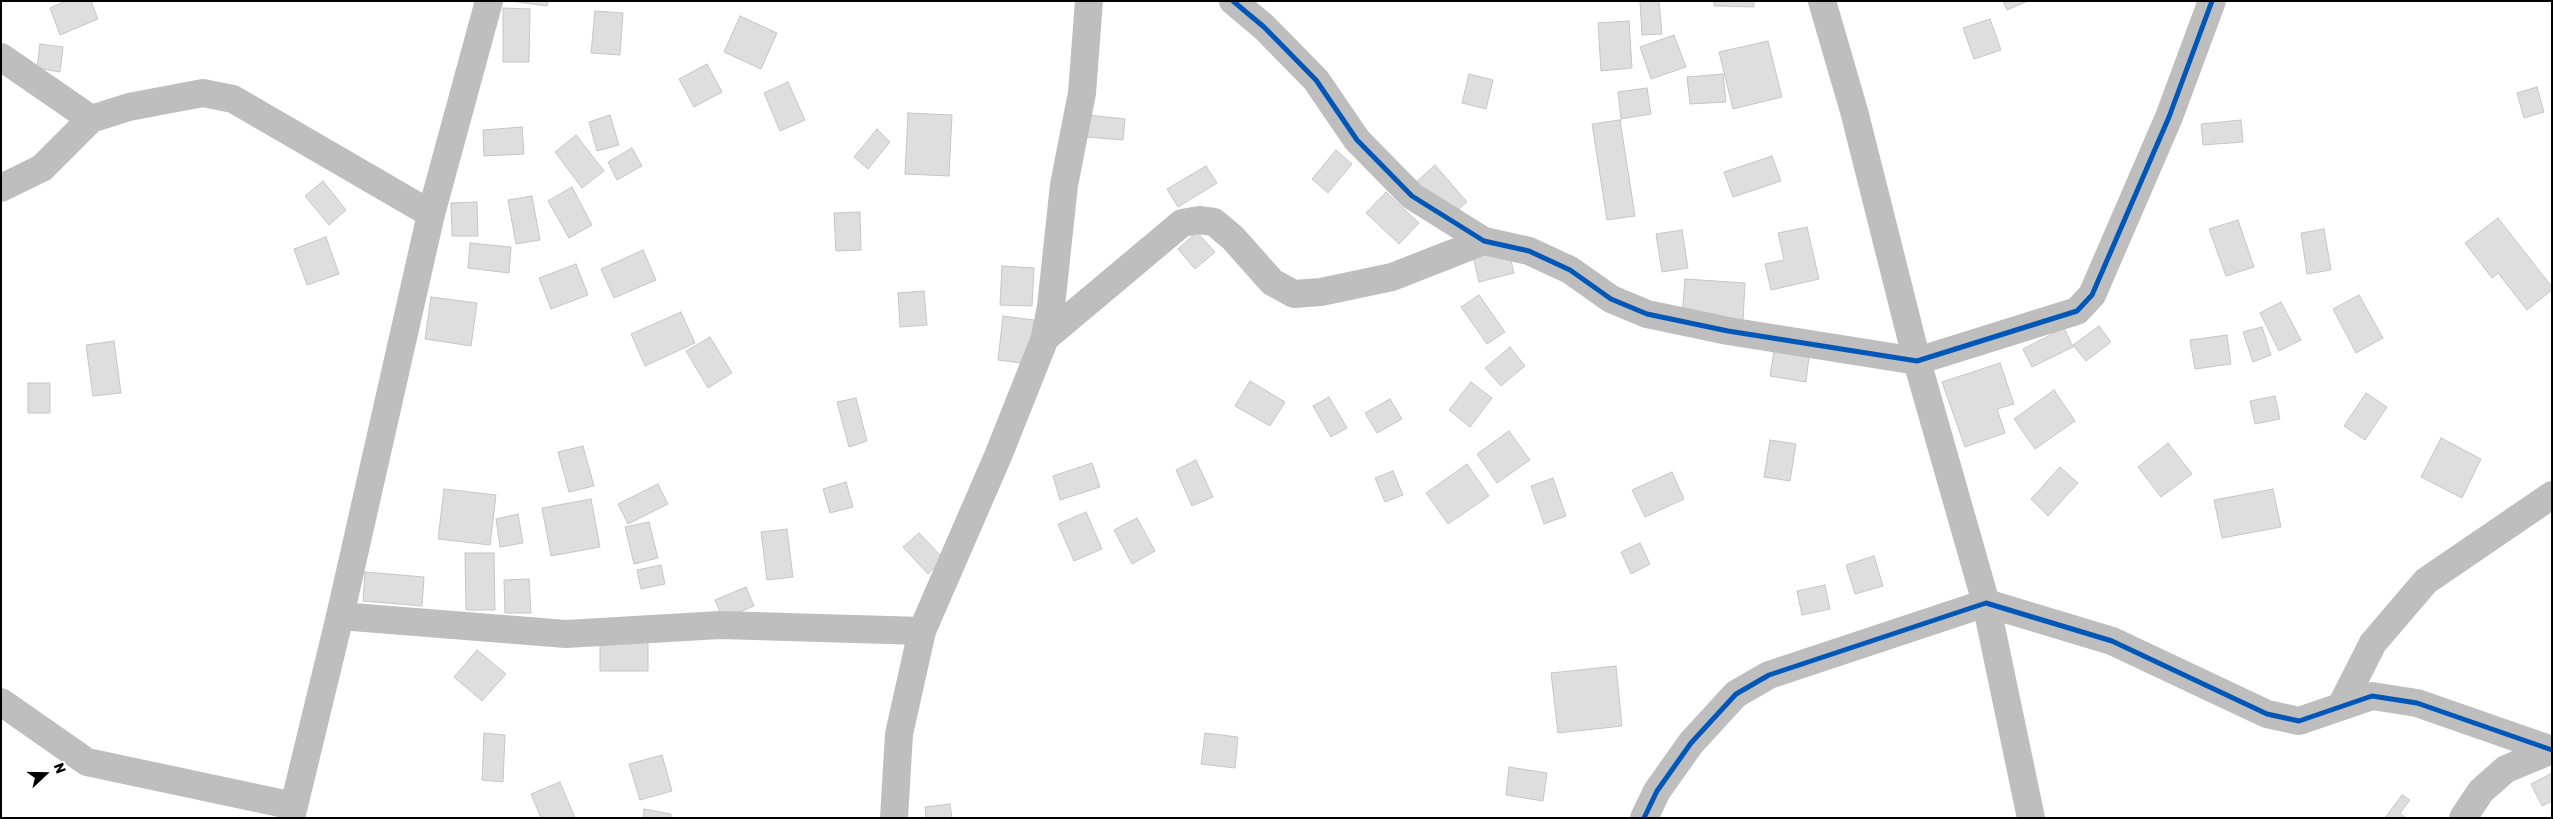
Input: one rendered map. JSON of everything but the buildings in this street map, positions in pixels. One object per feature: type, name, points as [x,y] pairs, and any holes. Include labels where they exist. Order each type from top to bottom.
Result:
[{"type":"street","points":[[1,702],[88,762],[292,812],[340,616],[431,214],[489,1]]},
{"type":"street","points":[[894,818],[899,734],[922,632],[998,456],[1045,338],[1051,306],[1064,185],[1082,92],[1089,1]]},
{"type":"street","points":[[1233,1],[1264,27],[1316,80],[1357,140],[1412,196],[1484,241],[1530,251],[1570,270],[1611,299],[1647,314],[1728,331],[1917,361],[2077,311],[2092,295],[2169,117],[2212,1]]},
{"type":"street","points":[[1822,1],[1854,111],[1917,361],[1986,603],[2031,818]]},
{"type":"street","points":[[1,57],[91,119]]},
{"type":"street","points":[[1,188],[42,168],[91,119],[129,107],[202,92],[233,100],[431,214]]},
{"type":"street","points":[[1045,338],[1182,224],[1199,220],[1214,222],[1233,238],[1272,282],[1294,294],[1321,292],[1392,277],[1484,241]]},
{"type":"street","points":[[2341,706],[2373,643],[2426,581],[2552,495]]},
{"type":"street","points":[[1644,818],[1657,791],[1690,743],[1736,694],[1769,675],[1986,603],[2112,641],[2268,714],[2299,721],[2372,696],[2418,703],[2552,750]]},
{"type":"street","points":[[340,616],[566,634],[720,625],[922,632]]},
{"type":"street","points":[[2463,818],[2481,791],[2506,769],[2552,750]]},
{"type":"cycle path","points":[[1233,1],[1264,27],[1316,80],[1357,140],[1412,196],[1484,241],[1529,251],[1570,270],[1611,299],[1647,314],[1728,331],[1917,361],[2077,311],[2092,295],[2169,117],[2212,1]]},
{"type":"cycle path","points":[[1644,818],[1657,791],[1691,743],[1736,694],[1769,675],[1986,603],[2112,641],[2267,714],[2299,721],[2372,696],[2417,703],[2552,750]]}]
